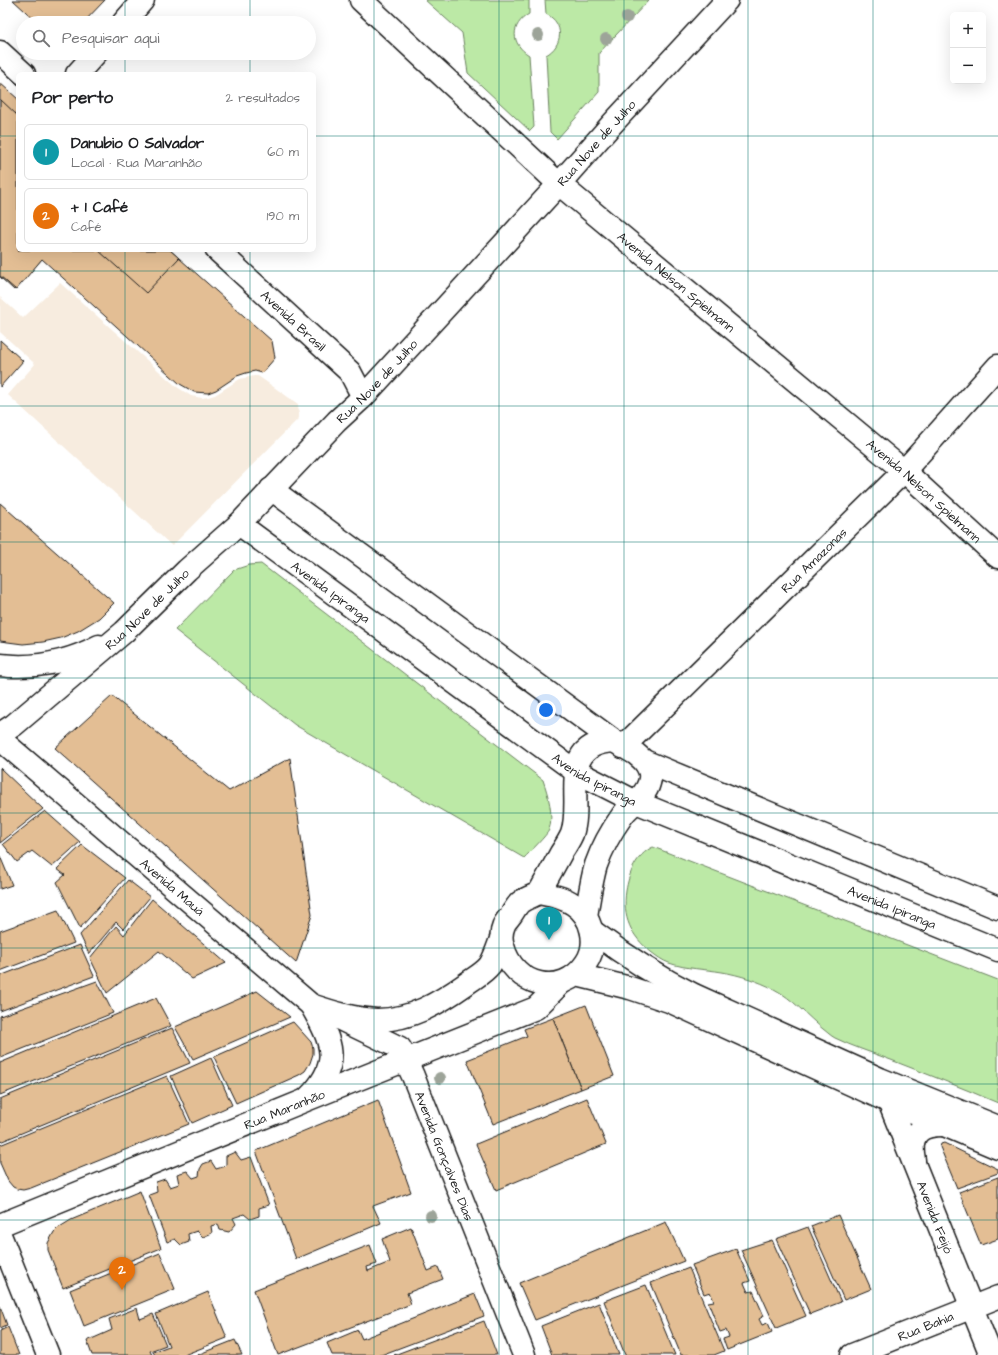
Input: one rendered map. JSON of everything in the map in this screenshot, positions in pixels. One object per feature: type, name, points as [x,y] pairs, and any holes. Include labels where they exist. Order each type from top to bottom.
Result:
[{"type":"main road","points":[[129,16],[143,0]]},
{"type":"main road","name":"Avenida Nelson Spielmann","points":[[361,0],[559,184],[904,472],[998,556]]},
{"type":"main road","name":"Rua Nove de Julho","points":[[0,734],[14,725],[124,632],[187,570],[239,524],[337,421],[363,398],[727,0]]},
{"type":"main road","points":[[0,52],[22,72]]},
{"type":"main road","points":[[79,72],[90,60]]},
{"type":"main road","name":"Avenida Brasil","points":[[219,252],[350,372],[363,398]]},
{"type":"main road","name":"Rua Amazonas","points":[[619,744],[904,472],[998,366]]},
{"type":"main road","points":[[271,489],[619,744],[636,754],[644,761],[649,769],[650,782],[644,794],[623,814],[602,852],[592,881],[589,924],[593,947],[587,962],[569,979]]},
{"type":"main road","name":"Avenida Ipiranga","points":[[239,524],[575,770],[636,802],[998,950]]},
{"type":"main road","points":[[0,665],[12,667],[44,665],[89,651],[124,632]]},
{"type":"main road","name":"Avenida Mauá","points":[[0,739],[311,1005],[354,1018],[377,1020],[399,1018],[418,1013],[446,998],[482,973],[490,964],[501,939]]},
{"type":"main road","points":[[619,744],[603,742],[592,745],[583,754],[575,770],[575,818],[572,834],[538,893],[520,902],[504,925],[501,939],[505,956],[515,969],[528,979],[544,984],[569,979],[630,988],[669,1001],[890,1102],[998,1148]]},
{"type":"main road","points":[[644,761],[998,908]]},
{"type":"main road","points":[[538,893],[557,897],[574,904],[589,924],[612,946],[671,983],[880,1079],[998,1127]]},
{"type":"main road","name":"Rua Maranhão","points":[[0,1225],[536,1008],[569,979]]},
{"type":"main road","points":[[306,1100],[318,1088],[327,1075],[331,1064],[331,1050],[327,1034],[311,1005]]},
{"type":"main road","name":"Avenida Gonçalves Dias","points":[[311,1005],[400,1048],[524,1355]]},
{"type":"main road","name":"Avenida Feijó","points":[[880,1079],[972,1307],[992,1345]]},
{"type":"main road","points":[[915,1167],[913,1154],[915,1136],[924,1128],[931,1125],[944,1125]]},
{"type":"main road","points":[[0,1235],[48,1355]]},
{"type":"main road","name":"Rua Bahia","points":[[852,1355],[998,1297]]},
{"type":"shaded area","points":[[60,283],[177,387],[191,396],[202,398],[215,395],[240,379],[258,376],[298,404],[299,418],[172,546],[8,395],[35,364],[0,332],[0,297],[23,318]]},
{"type":"green space","points":[[425,0],[529,0],[529,14],[518,24],[515,34],[519,46],[529,55],[534,127],[530,131],[468,73],[462,33]]},
{"type":"green space","points":[[545,0],[649,0],[599,53],[599,92],[557,139],[550,132],[546,55],[556,46],[560,34],[556,23],[546,14]]},
{"type":"green space","points":[[261,564],[543,780],[551,811],[549,830],[542,840],[524,858],[295,725],[175,630],[234,570],[249,565]]},
{"type":"green space","points":[[653,847],[998,980],[998,1103],[835,1038],[781,993],[762,983],[729,973],[675,965],[664,961],[655,955],[644,946],[633,933],[625,909],[627,884],[631,871],[642,855]]},
{"type":"building","points":[[13,0],[105,0],[90,16],[30,16]]},
{"type":"building","points":[[0,83],[16,97],[16,199],[13,203],[16,205],[16,252],[48,252],[14,290],[0,277]]},
{"type":"building","points":[[0,99],[16,114],[16,252],[172,252],[272,341],[275,358],[262,373],[255,371],[237,376],[216,390],[208,393],[194,392],[180,384],[42,259],[16,290],[0,276]]},
{"type":"building","points":[[100,252],[172,252],[179,258],[146,293]]},
{"type":"building","points":[[0,340],[23,361],[0,387]]},
{"type":"building","points":[[0,503],[114,603],[99,618],[78,631],[61,638],[23,644],[0,641]]},
{"type":"building","points":[[112,696],[229,791],[290,758],[312,915],[296,963],[55,748]]},
{"type":"building","points":[[0,768],[43,809],[0,843]]},
{"type":"building","points":[[45,811],[80,842],[52,867],[32,851],[17,862],[3,844]]},
{"type":"building","points":[[82,845],[125,878],[80,928],[57,882],[65,875],[57,869]]},
{"type":"building","points":[[0,856],[12,885],[0,889]]},
{"type":"building","points":[[128,880],[150,897],[123,929],[116,922],[89,954],[80,935]]},
{"type":"building","points":[[152,899],[226,963],[192,979],[159,951],[107,993],[90,958],[116,926],[124,935]]},
{"type":"building","points":[[58,910],[74,943],[0,971],[0,931]]},
{"type":"building","points":[[80,945],[94,976],[0,1011],[0,976]]},
{"type":"building","points":[[97,981],[113,1013],[0,1058],[0,1016]]},
{"type":"building","points":[[257,991],[290,1017],[193,1059],[175,1027]]},
{"type":"building","points":[[156,998],[171,1026],[0,1095],[0,1063]]},
{"type":"building","points":[[586,1005],[614,1076],[581,1089],[553,1018]]},
{"type":"building","points":[[553,1018],[581,1089],[493,1124],[467,1060],[527,1036],[524,1029]]},
{"type":"building","points":[[293,1022],[311,1042],[313,1048],[310,1063],[305,1071],[236,1103],[214,1057]]},
{"type":"building","points":[[172,1028],[190,1063],[0,1142],[0,1099]]},
{"type":"building","points":[[211,1058],[232,1105],[192,1123],[171,1076]]},
{"type":"building","points":[[167,1076],[189,1124],[31,1188],[23,1190],[17,1189],[8,1181],[0,1163],[0,1145]]},
{"type":"building","points":[[587,1098],[606,1144],[496,1190],[476,1144]]},
{"type":"building","points":[[378,1100],[411,1192],[373,1206],[381,1223],[296,1259],[256,1151]]},
{"type":"building","points":[[944,1143],[998,1169],[998,1173],[957,1188],[940,1147],[941,1144]]},
{"type":"building","points":[[235,1152],[241,1160],[251,1157],[269,1205],[259,1208],[259,1216],[250,1219],[244,1214],[233,1218],[236,1224],[229,1232],[220,1230],[218,1224],[211,1226],[212,1233],[203,1237],[197,1231],[188,1234],[189,1242],[181,1245],[175,1239],[167,1242],[149,1195],[157,1192],[156,1182],[165,1179],[170,1187],[179,1184],[177,1174],[187,1171],[193,1178],[199,1176],[200,1169],[203,1164],[211,1161],[216,1169],[226,1166],[226,1156]]},
{"type":"building","points":[[998,1177],[998,1239],[981,1245],[959,1192]]},
{"type":"building","points":[[140,1191],[161,1248],[63,1288],[48,1250],[48,1243],[54,1232],[71,1220]]},
{"type":"building","points":[[838,1215],[871,1289],[844,1300],[811,1226]]},
{"type":"building","points":[[666,1222],[684,1261],[535,1320],[519,1283]]},
{"type":"building","points":[[411,1227],[428,1271],[438,1267],[443,1279],[407,1293],[411,1304],[278,1355],[254,1290],[370,1245],[377,1264],[367,1267],[368,1271],[390,1262],[382,1239]]},
{"type":"building","points":[[808,1227],[841,1302],[810,1314],[776,1239]]},
{"type":"building","points":[[772,1240],[806,1316],[776,1328],[741,1250]]},
{"type":"building","points":[[736,1249],[750,1281],[744,1283],[748,1292],[753,1291],[764,1316],[759,1319],[762,1325],[768,1323],[772,1332],[727,1350],[723,1339],[729,1337],[726,1330],[720,1332],[708,1302],[714,1301],[710,1292],[704,1294],[692,1265]]},
{"type":"building","points":[[160,1253],[175,1289],[84,1326],[70,1290]]},
{"type":"building","points":[[689,1268],[724,1351],[714,1355],[681,1355],[651,1283]]},
{"type":"building","points":[[646,1285],[675,1355],[625,1355],[604,1301]]},
{"type":"building","points":[[208,1292],[227,1338],[184,1355],[155,1355],[153,1352],[169,1346],[156,1314]]},
{"type":"building","points":[[475,1294],[484,1316],[381,1355],[332,1355],[327,1343],[358,1330],[362,1339]]},
{"type":"building","points":[[599,1303],[619,1355],[552,1355],[541,1326]]},
{"type":"building","points":[[0,1306],[7,1325],[0,1328]]},
{"type":"building","points":[[137,1308],[140,1319],[153,1314],[166,1345],[150,1351],[152,1355],[92,1355],[87,1341],[112,1330],[109,1319]]},
{"type":"building","points":[[484,1321],[497,1355],[394,1355]]},
{"type":"building","points":[[8,1327],[19,1355],[0,1355],[0,1331]]},
{"type":"building","points":[[235,1340],[242,1355],[197,1355]]},
{"type":"place","name":"Danubio O Salvador","points":[[549,940]]},
{"type":"place","name":"+ 1 Café","points":[[122,1290]]}]
